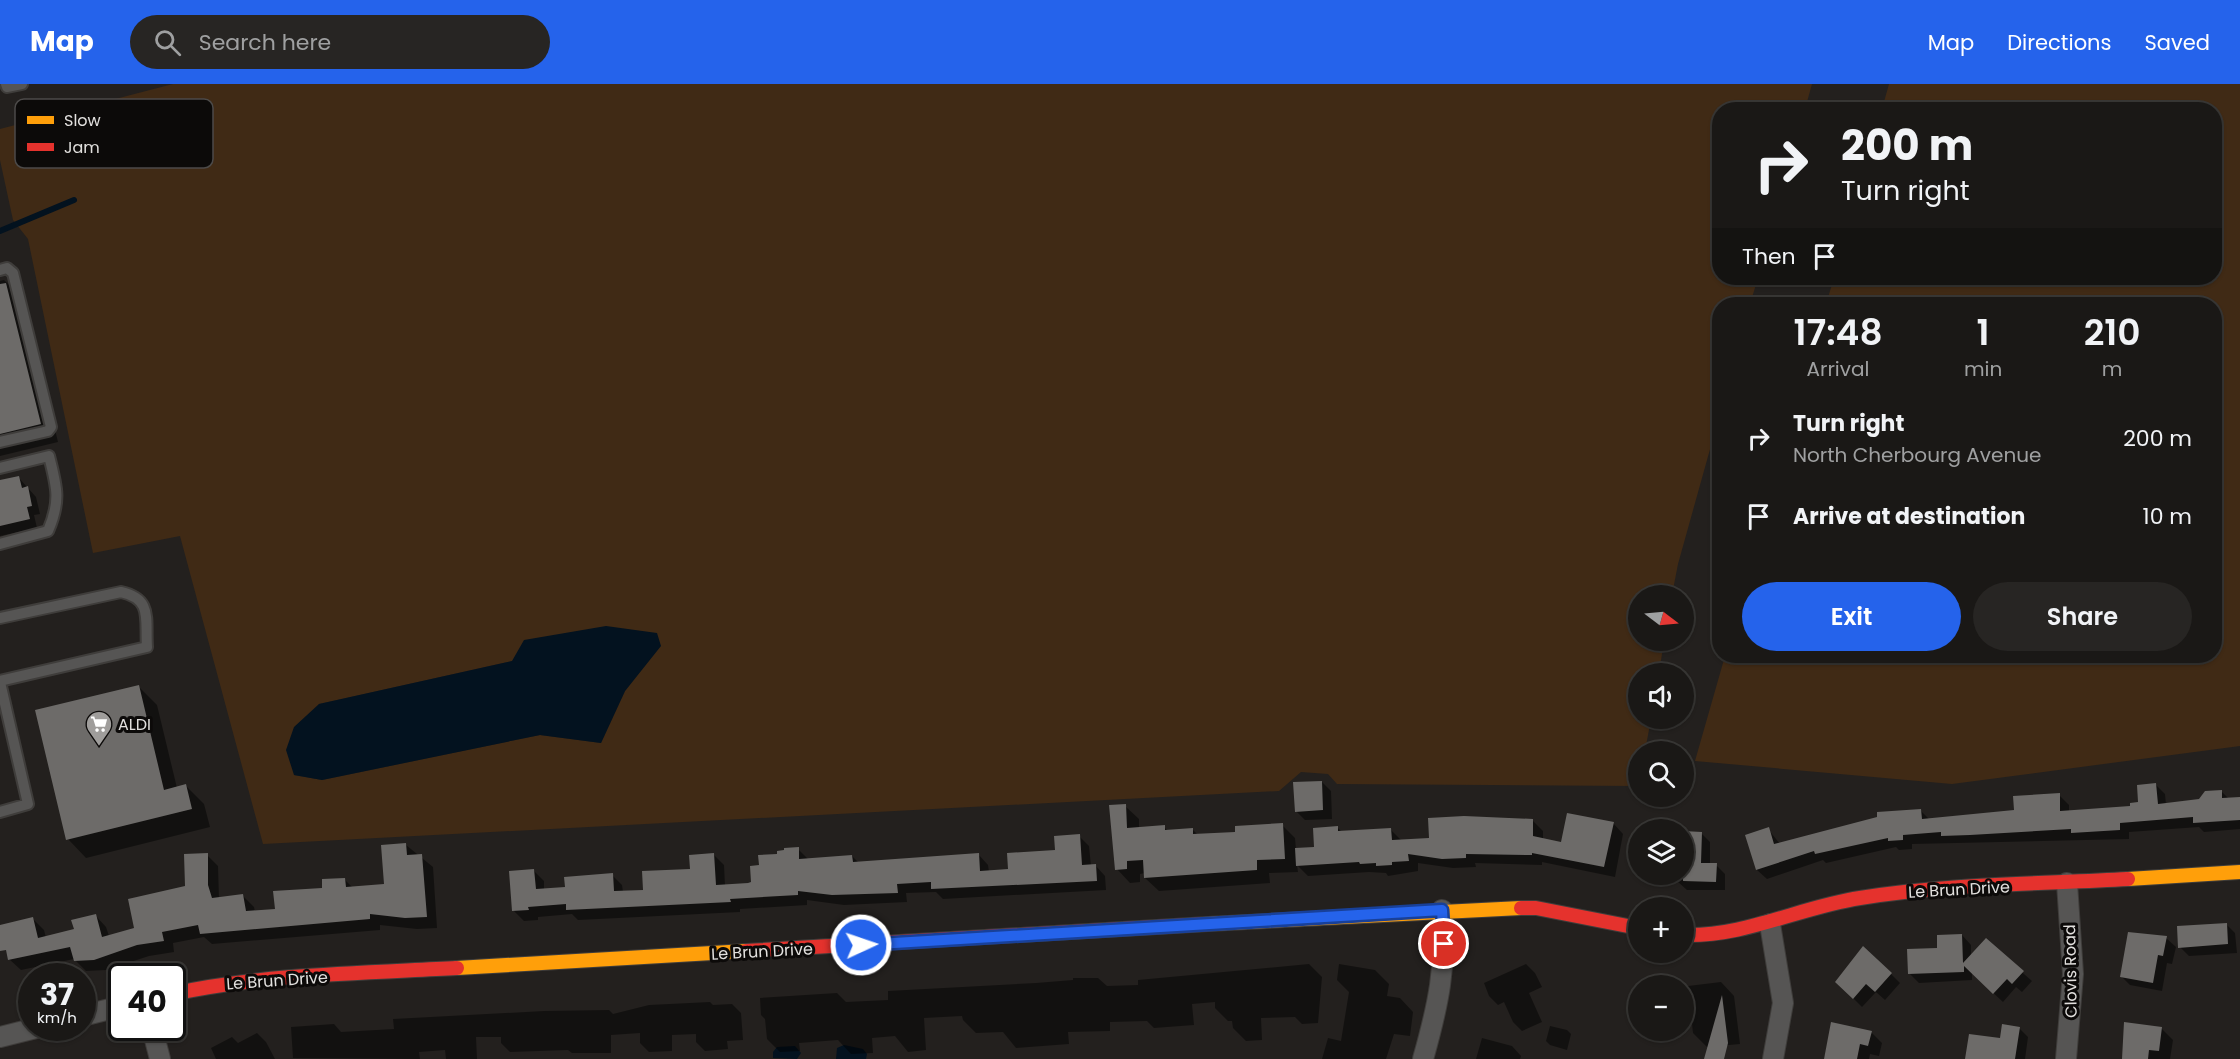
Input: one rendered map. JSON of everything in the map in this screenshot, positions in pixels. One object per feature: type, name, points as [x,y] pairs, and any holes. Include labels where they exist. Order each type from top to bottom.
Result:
[{"type":"street","name":"Le Brun Drive","points":[[1694,935],[1713,934],[1770,924],[1831,903],[1891,893],[2240,872]]},
{"type":"street","name":"Clovis Road","points":[[2066,1059],[2073,974],[2067,883]]},
{"type":"street","name":"Le Brun Drive","points":[[186,991],[219,984],[282,978],[1442,910],[1536,908],[1628,926]]},
{"type":"street","points":[[1423,1059],[1442,985],[1444,962],[1442,910]]},
{"type":"street","points":[[1770,924],[1783,1003],[1773,1059]]},
{"type":"street","points":[[0,1036],[18,1032]]},
{"type":"street","points":[[155,1041],[160,1059]]},
{"type":"lane","points":[[6,84],[7,87],[22,84]]},
{"type":"lane","points":[[0,270],[7,268],[13,273],[51,427],[48,430],[0,442]]},
{"type":"lane","points":[[0,468],[49,456],[58,493],[56,513],[48,531],[0,544]]},
{"type":"lane","points":[[0,618],[121,592],[136,595],[144,603],[147,647],[0,681],[28,804],[0,812]]},
{"type":"shaded area","points":[[173,84],[1812,84],[1807,102],[1712,102],[1712,285],[1756,285],[1752,297],[1712,297],[1712,442],[1674,585],[1628,585],[1628,651],[1662,651],[1661,663],[1628,663],[1628,729],[1649,729],[1647,741],[1628,741],[1628,786],[1337,784],[1328,774],[1301,772],[1279,791],[263,844],[180,536],[93,553],[28,239],[13,220],[0,160],[0,129],[15,125],[15,168],[213,168],[213,99],[115,99]],"holes":[[[661,645],[625,691],[601,743],[540,735],[322,780],[294,775],[319,704],[512,661]]]},
{"type":"shaded area","points":[[1889,84],[2240,84],[2240,746],[1952,784],[1695,761],[1723,663],[2222,663],[2222,297],[1828,297],[1832,285],[2222,285],[2222,102],[1884,102]]},
{"type":"water","points":[[606,626],[657,633],[661,646],[625,691],[601,743],[540,735],[322,780],[294,775],[286,750],[294,727],[319,704],[512,661],[524,640]]},
{"type":"water","points":[[844,1045],[863,1049],[867,1054],[866,1059],[836,1059],[837,1048]]},
{"type":"water","points":[[795,1046],[801,1053],[797,1059],[773,1058],[773,1052],[777,1047]]},
{"type":"building","points":[[6,283],[41,424],[0,434],[0,284]]},
{"type":"building","points":[[19,476],[22,488],[28,486],[32,506],[27,507],[30,519],[0,526],[0,480]]},
{"type":"building","name":"ALDI","points":[[139,685],[164,790],[186,784],[192,809],[66,840],[35,710]]},
{"type":"building","points":[[1322,781],[1323,810],[1295,812],[1293,782]]},
{"type":"building","points":[[2156,783],[2158,804],[2199,799],[2205,791],[2222,790],[2222,798],[2240,797],[2240,820],[2193,823],[2193,817],[2120,823],[2120,830],[2071,833],[2071,829],[1970,835],[1941,836],[1941,832],[1903,835],[1903,840],[1888,841],[1888,838],[1815,854],[1814,851],[1756,870],[1745,835],[1769,827],[1774,844],[1877,817],[1877,812],[1921,809],[1922,819],[2014,810],[2013,796],[2060,793],[2060,811],[2130,806],[2130,803],[2138,802],[2137,785]]},
{"type":"building","points":[[1126,804],[1127,828],[1165,825],[1165,830],[1193,828],[1193,834],[1235,832],[1235,826],[1283,823],[1285,859],[1257,860],[1257,870],[1144,878],[1143,860],[1127,861],[1127,869],[1115,870],[1109,805]]},
{"type":"building","points":[[1567,813],[1614,822],[1604,867],[1532,853],[1532,855],[1466,854],[1466,858],[1442,859],[1408,854],[1409,861],[1392,862],[1392,865],[1376,866],[1376,863],[1360,864],[1359,862],[1296,866],[1295,848],[1314,847],[1313,828],[1338,826],[1338,831],[1391,828],[1392,840],[1429,838],[1428,818],[1464,816],[1533,819],[1533,836],[1561,842]]},
{"type":"building","points":[[1694,832],[1702,832],[1701,863],[1717,863],[1716,882],[1694,881]]},
{"type":"building","points":[[1080,834],[1082,865],[1096,864],[1097,881],[931,889],[931,882],[897,884],[898,893],[832,895],[798,891],[798,895],[730,899],[731,902],[566,910],[566,904],[528,907],[529,910],[512,911],[509,871],[534,869],[536,889],[565,887],[564,877],[613,873],[614,891],[643,890],[642,871],[690,869],[689,855],[714,853],[716,885],[748,883],[751,882],[750,866],[759,865],[758,855],[777,854],[777,851],[784,850],[784,848],[799,847],[799,859],[852,855],[853,862],[979,853],[980,871],[1008,869],[1007,853],[1055,850],[1054,836]]},
{"type":"building","points":[[406,843],[407,855],[422,854],[427,917],[405,918],[370,914],[370,919],[200,934],[198,925],[162,932],[164,941],[137,945],[94,960],[74,961],[70,947],[8,960],[6,950],[0,951],[0,925],[33,917],[38,938],[74,929],[71,920],[96,914],[102,937],[134,928],[128,899],[185,886],[184,854],[208,853],[208,885],[212,898],[243,894],[246,911],[275,909],[273,891],[322,888],[322,879],[345,878],[346,887],[384,884],[381,845]]},
{"type":"building","points":[[2227,923],[2228,944],[2178,948],[2177,926]]},
{"type":"building","points":[[2128,932],[2167,936],[2163,956],[2158,955],[2153,983],[2120,977]]},
{"type":"building","points":[[1962,934],[1963,963],[1986,938],[2024,971],[2012,984],[2007,979],[1993,994],[1964,966],[1964,972],[1908,974],[1907,949],[1937,948],[1937,935]]},
{"type":"building","points":[[1863,946],[1892,973],[1875,992],[1866,984],[1853,999],[1835,982]]},
{"type":"building","points":[[1722,995],[1728,1043],[1724,1059],[1704,1059]]},
{"type":"building","points":[[1831,1022],[1872,1031],[1868,1046],[1860,1044],[1857,1059],[1824,1059]]},
{"type":"building","points":[[2124,1022],[2162,1027],[2159,1051],[2149,1050],[2148,1059],[2122,1059]]},
{"type":"building","points":[[2002,1024],[2020,1027],[2015,1059],[1965,1059],[1969,1034],[2000,1038]]},
{"type":"waterway","points":[[0,231],[74,200]]},
{"type":"traffic: slow","points":[[2128,879],[2240,872]]},
{"type":"traffic: slow","points":[[1208,924],[1521,908]]},
{"type":"traffic: slow","points":[[457,968],[746,951]]},
{"type":"traffic: jam","points":[[1694,935],[1750,927],[1838,902],[1893,893],[1960,887],[2128,879]]},
{"type":"traffic: jam","points":[[1521,908],[1536,908],[1628,926]]},
{"type":"traffic: jam","points":[[746,951],[1208,924]]},
{"type":"traffic: jam","points":[[186,991],[278,978],[457,968]]},
{"type":"place","name":"ALDI","points":[[99,747]]},
{"type":"route","points":[[861,945],[1442,910],[1444,944]]}]
